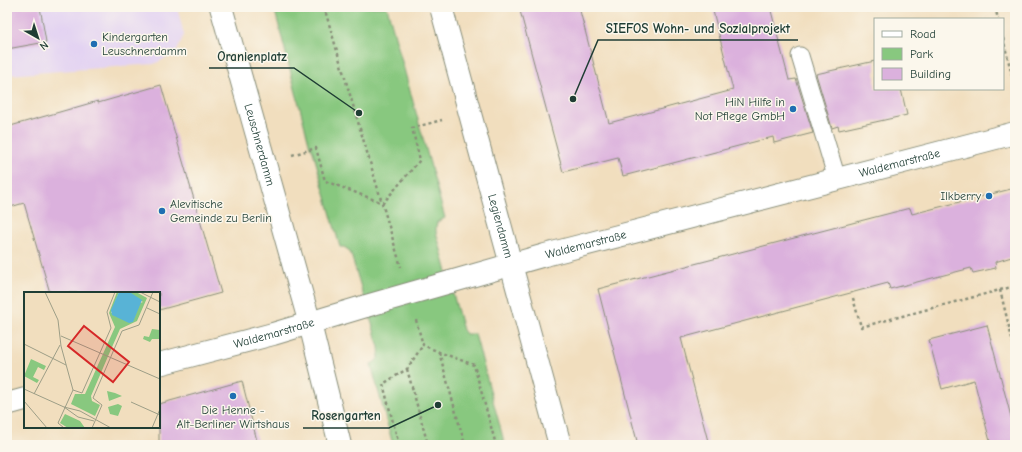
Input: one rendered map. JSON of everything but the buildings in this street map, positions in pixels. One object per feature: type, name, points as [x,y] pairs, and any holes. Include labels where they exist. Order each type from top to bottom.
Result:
[{"type":"street","name":"Leuschnerdamm","points":[[221,7],[310,324],[340,445]]},
{"type":"street","name":"Legiendamm","points":[[441,7],[560,445]]},
{"type":"street","name":"Waldemarstraße","points":[[160,364],[310,324],[366,306],[511,265],[1015,133]]},
{"type":"street","points":[[7,404],[24,399]]},
{"type":"lane","points":[[800,56],[837,180]]},
{"type":"path","points":[[324,7],[402,269]]},
{"type":"path","points":[[995,7],[998,18]]},
{"type":"path","points":[[1004,42],[1015,88]]},
{"type":"path","points":[[383,203],[420,160],[412,128],[419,126]]},
{"type":"path","points":[[316,148],[325,180],[383,203]]},
{"type":"path","points":[[853,298],[861,327],[1015,286]]},
{"type":"path","points":[[1000,290],[1015,352]]},
{"type":"path","points":[[416,319],[424,345],[474,365],[496,445]]},
{"type":"path","points":[[399,445],[383,384],[407,369],[424,345]]},
{"type":"path","points":[[439,352],[465,445]]},
{"type":"path","points":[[407,369],[428,445]]},
{"type":"shaded area","name":"Kindergarten Leuschnerdamm","points":[[7,7],[177,7],[184,35],[176,53],[154,64],[7,75]]},
{"type":"green space","points":[[274,7],[387,7],[445,218],[437,222],[436,232],[463,330],[466,334],[475,334],[505,445],[393,445],[371,364],[376,361],[378,357],[379,347],[350,251],[344,247],[340,247],[312,148],[310,147]]},
{"type":"place","name":"Kindergarten Leuschnerdamm","points":[[94,44]]},
{"type":"place","name":"SIEFOS Wohn- und Sozialprojekt","points":[[573,99]]},
{"type":"place","name":"HiN Hilfe in Not Pflege GmbH","points":[[793,109]]},
{"type":"place","name":"Oranienplatz","points":[[359,113]]},
{"type":"place","name":"Ilkberry","points":[[989,196]]},
{"type":"place","name":"Alevitische Gemeinde zu Berlin","points":[[162,211]]},
{"type":"place","name":"Die Henne - Alt-Berliner Wirtshaus","points":[[233,396]]},
{"type":"place","name":"Rosengarten","points":[[438,405]]}]
